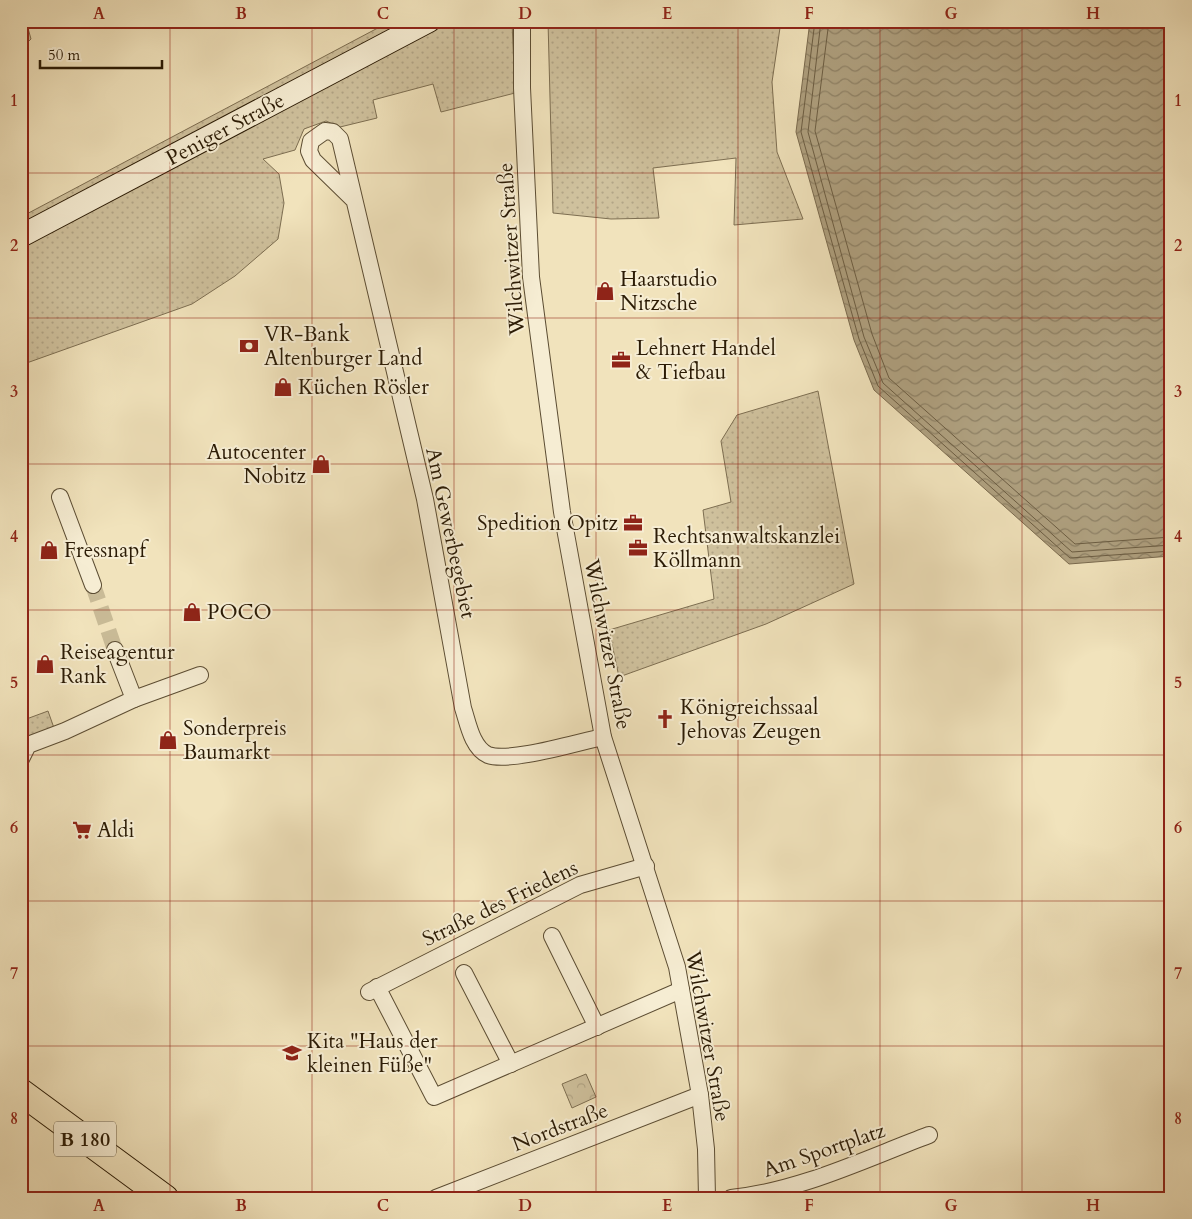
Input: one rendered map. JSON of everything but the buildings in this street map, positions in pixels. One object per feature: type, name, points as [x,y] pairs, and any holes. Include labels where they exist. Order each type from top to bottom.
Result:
[{"type":"main road","name":"B 180","points":[[21,1092],[165,1198]]},
{"type":"street","name":"Peniger Straße","points":[[21,236],[429,21]]},
{"type":"street","name":"Wilchwitzer Straße","points":[[522,21],[522,88],[531,277],[562,512],[603,736],[677,967],[700,1095],[706,1149],[707,1198]]},
{"type":"street","name":"Am Gewerbegebiet","points":[[354,200],[424,499],[463,708],[472,737],[487,754],[506,758],[603,736]]},
{"type":"street","points":[[60,497],[93,585]]},
{"type":"street","points":[[115,650],[134,699]]},
{"type":"street","points":[[21,759],[28,744],[65,731],[134,699],[200,675]]},
{"type":"street","name":"Straße des Friedens","points":[[646,866],[580,885],[373,990],[434,1097],[681,990]]},
{"type":"street","points":[[552,936],[597,1027]]},
{"type":"street","points":[[464,973],[511,1064]]},
{"type":"street","name":"Nordstraße","points":[[436,1198],[700,1095]]},
{"type":"street","name":"Am Sportplatz","points":[[731,1198],[753,1196],[798,1185],[930,1135]]},
{"type":"green space","points":[[21,21],[26,21],[31,39],[21,49]]},
{"type":"green space","points":[[391,21],[408,21],[21,226],[21,217]]},
{"type":"green space","points":[[446,21],[512,21],[515,93],[441,112],[433,84],[373,100],[377,118],[340,127],[326,121],[304,129],[295,150],[263,159],[279,174],[284,203],[278,239],[235,276],[192,304],[21,365],[21,245]]},
{"type":"green space","points":[[548,21],[781,21],[772,82],[777,152],[803,219],[734,225],[736,158],[653,168],[659,218],[611,219],[553,213]]},
{"type":"green space","points":[[818,391],[854,584],[766,624],[619,677],[609,630],[714,599],[703,510],[731,502],[721,441],[737,415]]},
{"type":"green space","points":[[48,711],[54,728],[21,740],[21,721]]},
{"type":"green space","points":[[586,1074],[596,1097],[572,1108],[562,1084]]},
{"type":"water","points":[[810,21],[1171,21],[1171,556],[1069,564],[874,390],[854,340],[796,132]]},
{"type":"tunnel","points":[[93,585],[115,650]]},
{"type":"place","name":"Haarstudio Nitzsche","points":[[605,291]]},
{"type":"place","name":"VR-Bank Altenburger Land","points":[[249,346]]},
{"type":"place","name":"Lehnert Handel & Tiefbau","points":[[621,360]]},
{"type":"place","name":"Küchen Rösler","points":[[283,387]]},
{"type":"place","name":"Autocenter Nobitz","points":[[321,464]]},
{"type":"place","name":"Spedition Opitz","points":[[633,523]]},
{"type":"place","name":"Rechtsanwaltskanzlei Köllmann","points":[[638,548]]},
{"type":"place","name":"Fressnapf","points":[[49,550]]},
{"type":"place","name":"POCO","points":[[192,612]]},
{"type":"place","name":"Reiseagentur Rank","points":[[45,664]]},
{"type":"place","name":"Königreichssaal Jehovas Zeugen","points":[[665,719]]},
{"type":"place","name":"Sonderpreis Baumarkt","points":[[168,740]]},
{"type":"place","name":"Aldi","points":[[82,830]]},
{"type":"place","name":"Kita \"Haus der kleinen Füße\"","points":[[292,1053]]}]
